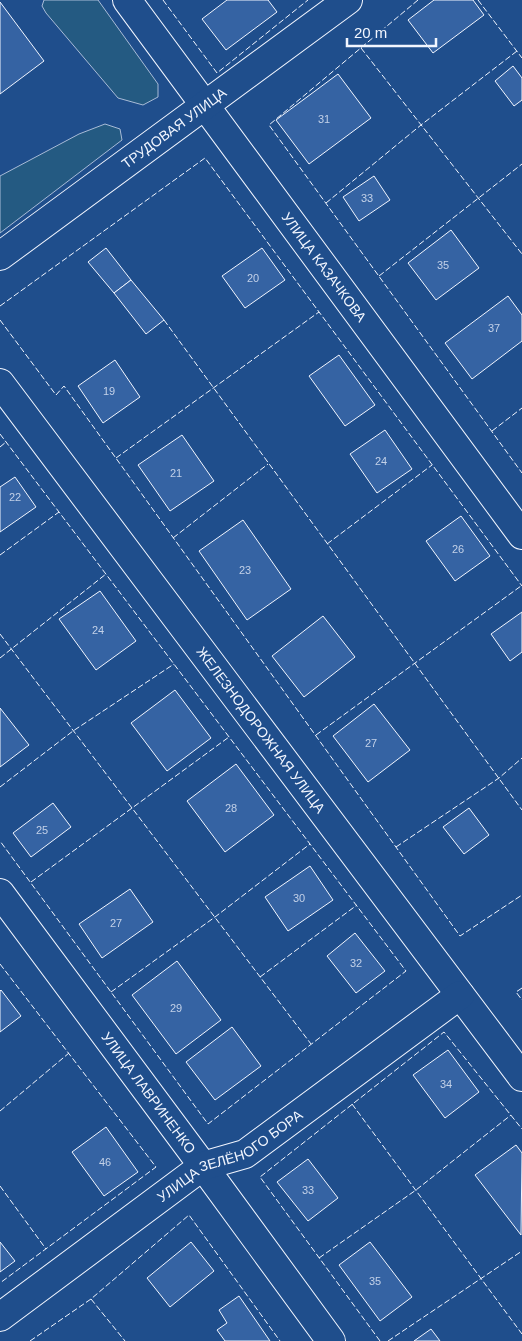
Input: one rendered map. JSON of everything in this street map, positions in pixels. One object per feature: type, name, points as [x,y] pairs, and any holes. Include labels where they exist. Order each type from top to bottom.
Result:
[{"type":"street","name":"УЛИЦА КАЗАЧКОВА","points":[[127,0],[522,535]]},
{"type":"street","name":"ТРУДОВАЯ УЛИЦА","points":[[0,256],[348,0]]},
{"type":"street","name":"ЖЕЛЕЗНОДОРОЖНАЯ УЛИЦА","points":[[0,383],[522,1077]]},
{"type":"street","name":"УЛИЦА ЛАВРИНЕНКО","points":[[0,894],[331,1341]]},
{"type":"street","name":"УЛИЦА ЗЕЛЁНОГО БОРА","points":[[0,1317],[203,1166],[246,1154],[460,995]]},
{"type":"shaded area","points":[[44,0],[98,0],[158,84],[158,97],[143,105],[118,98],[46,13],[42,6]]},
{"type":"shaded area","points":[[105,124],[120,129],[122,140],[0,233],[0,176],[79,134]]},
{"type":"building","points":[[227,0],[268,0],[277,12],[226,50],[202,19]]},
{"type":"building","points":[[434,0],[473,0],[484,15],[433,53],[408,20]]},
{"type":"building","points":[[0,2],[44,61],[0,94]]},
{"type":"building","points":[[513,66],[522,78],[522,100],[514,106],[495,81]]},
{"type":"building","points":[[338,74],[371,118],[309,164],[276,120]]},
{"type":"building","points":[[374,176],[390,200],[359,221],[343,197]]},
{"type":"building","points":[[451,230],[479,268],[436,300],[408,263]]},
{"type":"building","points":[[106,248],[131,280],[114,293],[88,262]]},
{"type":"building","points":[[262,248],[285,280],[245,308],[222,276]]},
{"type":"building","points":[[131,280],[164,320],[146,334],[114,293]]},
{"type":"building","points":[[508,296],[522,315],[522,341],[472,379],[445,343]]},
{"type":"building","points":[[339,355],[375,405],[345,426],[309,376]]},
{"type":"building","points":[[115,360],[140,397],[103,423],[78,386]]},
{"type":"building","points":[[385,430],[412,469],[377,493],[350,454]]},
{"type":"building","points":[[182,435],[214,481],[170,511],[138,465]]},
{"type":"building","points":[[15,477],[36,507],[0,532],[0,487]]},
{"type":"building","points":[[461,516],[490,556],[455,581],[426,541]]},
{"type":"building","points":[[243,520],[291,589],[247,620],[199,551]]},
{"type":"building","points":[[100,591],[136,641],[96,670],[59,619]]},
{"type":"building","points":[[522,612],[522,652],[510,661],[491,634]]},
{"type":"building","points":[[323,616],[355,657],[304,697],[272,656]]},
{"type":"building","points":[[175,690],[211,738],[167,771],[131,723]]},
{"type":"building","points":[[374,704],[410,750],[368,782],[333,736]]},
{"type":"building","points":[[0,708],[29,745],[0,767]]},
{"type":"building","points":[[236,764],[274,815],[225,852],[187,801]]},
{"type":"building","points":[[53,803],[71,827],[31,857],[13,833]]},
{"type":"building","points":[[469,808],[489,835],[464,854],[443,827]]},
{"type":"building","points":[[310,866],[333,900],[288,931],[265,897]]},
{"type":"building","points":[[130,889],[153,922],[102,958],[79,924]]},
{"type":"building","points":[[355,933],[385,971],[356,993],[327,956]]},
{"type":"building","points":[[177,961],[221,1020],[176,1054],[132,995]]},
{"type":"building","points":[[0,991],[21,1016],[0,1032]]},
{"type":"building","points":[[232,1027],[261,1066],[215,1100],[186,1062]]},
{"type":"building","points":[[448,1050],[479,1092],[445,1118],[413,1075]]},
{"type":"building","points":[[106,1127],[138,1172],[104,1196],[72,1152]]},
{"type":"building","points":[[516,1145],[522,1153],[521,1235],[475,1175]]},
{"type":"building","points":[[308,1159],[338,1198],[308,1221],[277,1182]]},
{"type":"building","points":[[0,1242],[15,1261],[0,1272]]},
{"type":"building","points":[[191,1242],[214,1271],[170,1307],[147,1278]]},
{"type":"building","points":[[370,1242],[412,1297],[380,1321],[339,1265]]},
{"type":"building","points":[[239,1296],[270,1341],[225,1341],[217,1330],[227,1323],[219,1310]]},
{"type":"building","points":[[431,1329],[440,1341],[414,1341]]},
{"type":"fence","points":[[163,0],[217,73],[308,0]]},
{"type":"fence","points":[[418,0],[269,125],[522,473]]},
{"type":"fence","points":[[478,0],[522,58]]},
{"type":"fence","points":[[361,48],[522,254]]},
{"type":"fence","points":[[326,203],[421,125],[517,51]]},
{"type":"fence","points":[[0,306],[205,158],[522,586]]},
{"type":"fence","points":[[379,276],[522,164]]},
{"type":"fence","points":[[116,458],[319,312]]},
{"type":"fence","points":[[0,320],[56,395],[64,386],[460,936],[522,895]]},
{"type":"fence","points":[[164,320],[522,810]]},
{"type":"fence","points":[[492,431],[522,408]]},
{"type":"fence","points":[[0,434],[406,971],[208,1124],[0,841]]},
{"type":"fence","points":[[0,447],[6,442]]},
{"type":"fence","points":[[173,538],[268,464]]},
{"type":"fence","points":[[327,544],[432,465]]},
{"type":"fence","points":[[0,555],[59,512]]},
{"type":"fence","points":[[0,658],[106,574]]},
{"type":"fence","points":[[316,735],[521,586]]},
{"type":"fence","points":[[0,634],[311,1044]]},
{"type":"fence","points":[[0,787],[73,731],[174,664]]},
{"type":"fence","points":[[31,882],[229,737]]},
{"type":"fence","points":[[396,847],[499,778],[522,758]]},
{"type":"fence","points":[[111,992],[215,917],[310,844]]},
{"type":"fence","points":[[260,977],[357,905]]},
{"type":"fence","points":[[0,964],[156,1167],[0,1283]]},
{"type":"fence","points":[[522,988],[516,992],[522,1000]]},
{"type":"fence","points":[[380,1341],[260,1177],[444,1032],[522,1129]]},
{"type":"fence","points":[[0,1111],[69,1053]]},
{"type":"fence","points":[[352,1104],[522,1334]]},
{"type":"fence","points":[[319,1258],[416,1190],[511,1115]]},
{"type":"fence","points":[[0,1186],[46,1249]]},
{"type":"fence","points":[[30,1341],[91,1299],[189,1215],[280,1341]]},
{"type":"fence","points":[[388,1341],[522,1251]]},
{"type":"fence","points":[[91,1299],[125,1341]]}]
